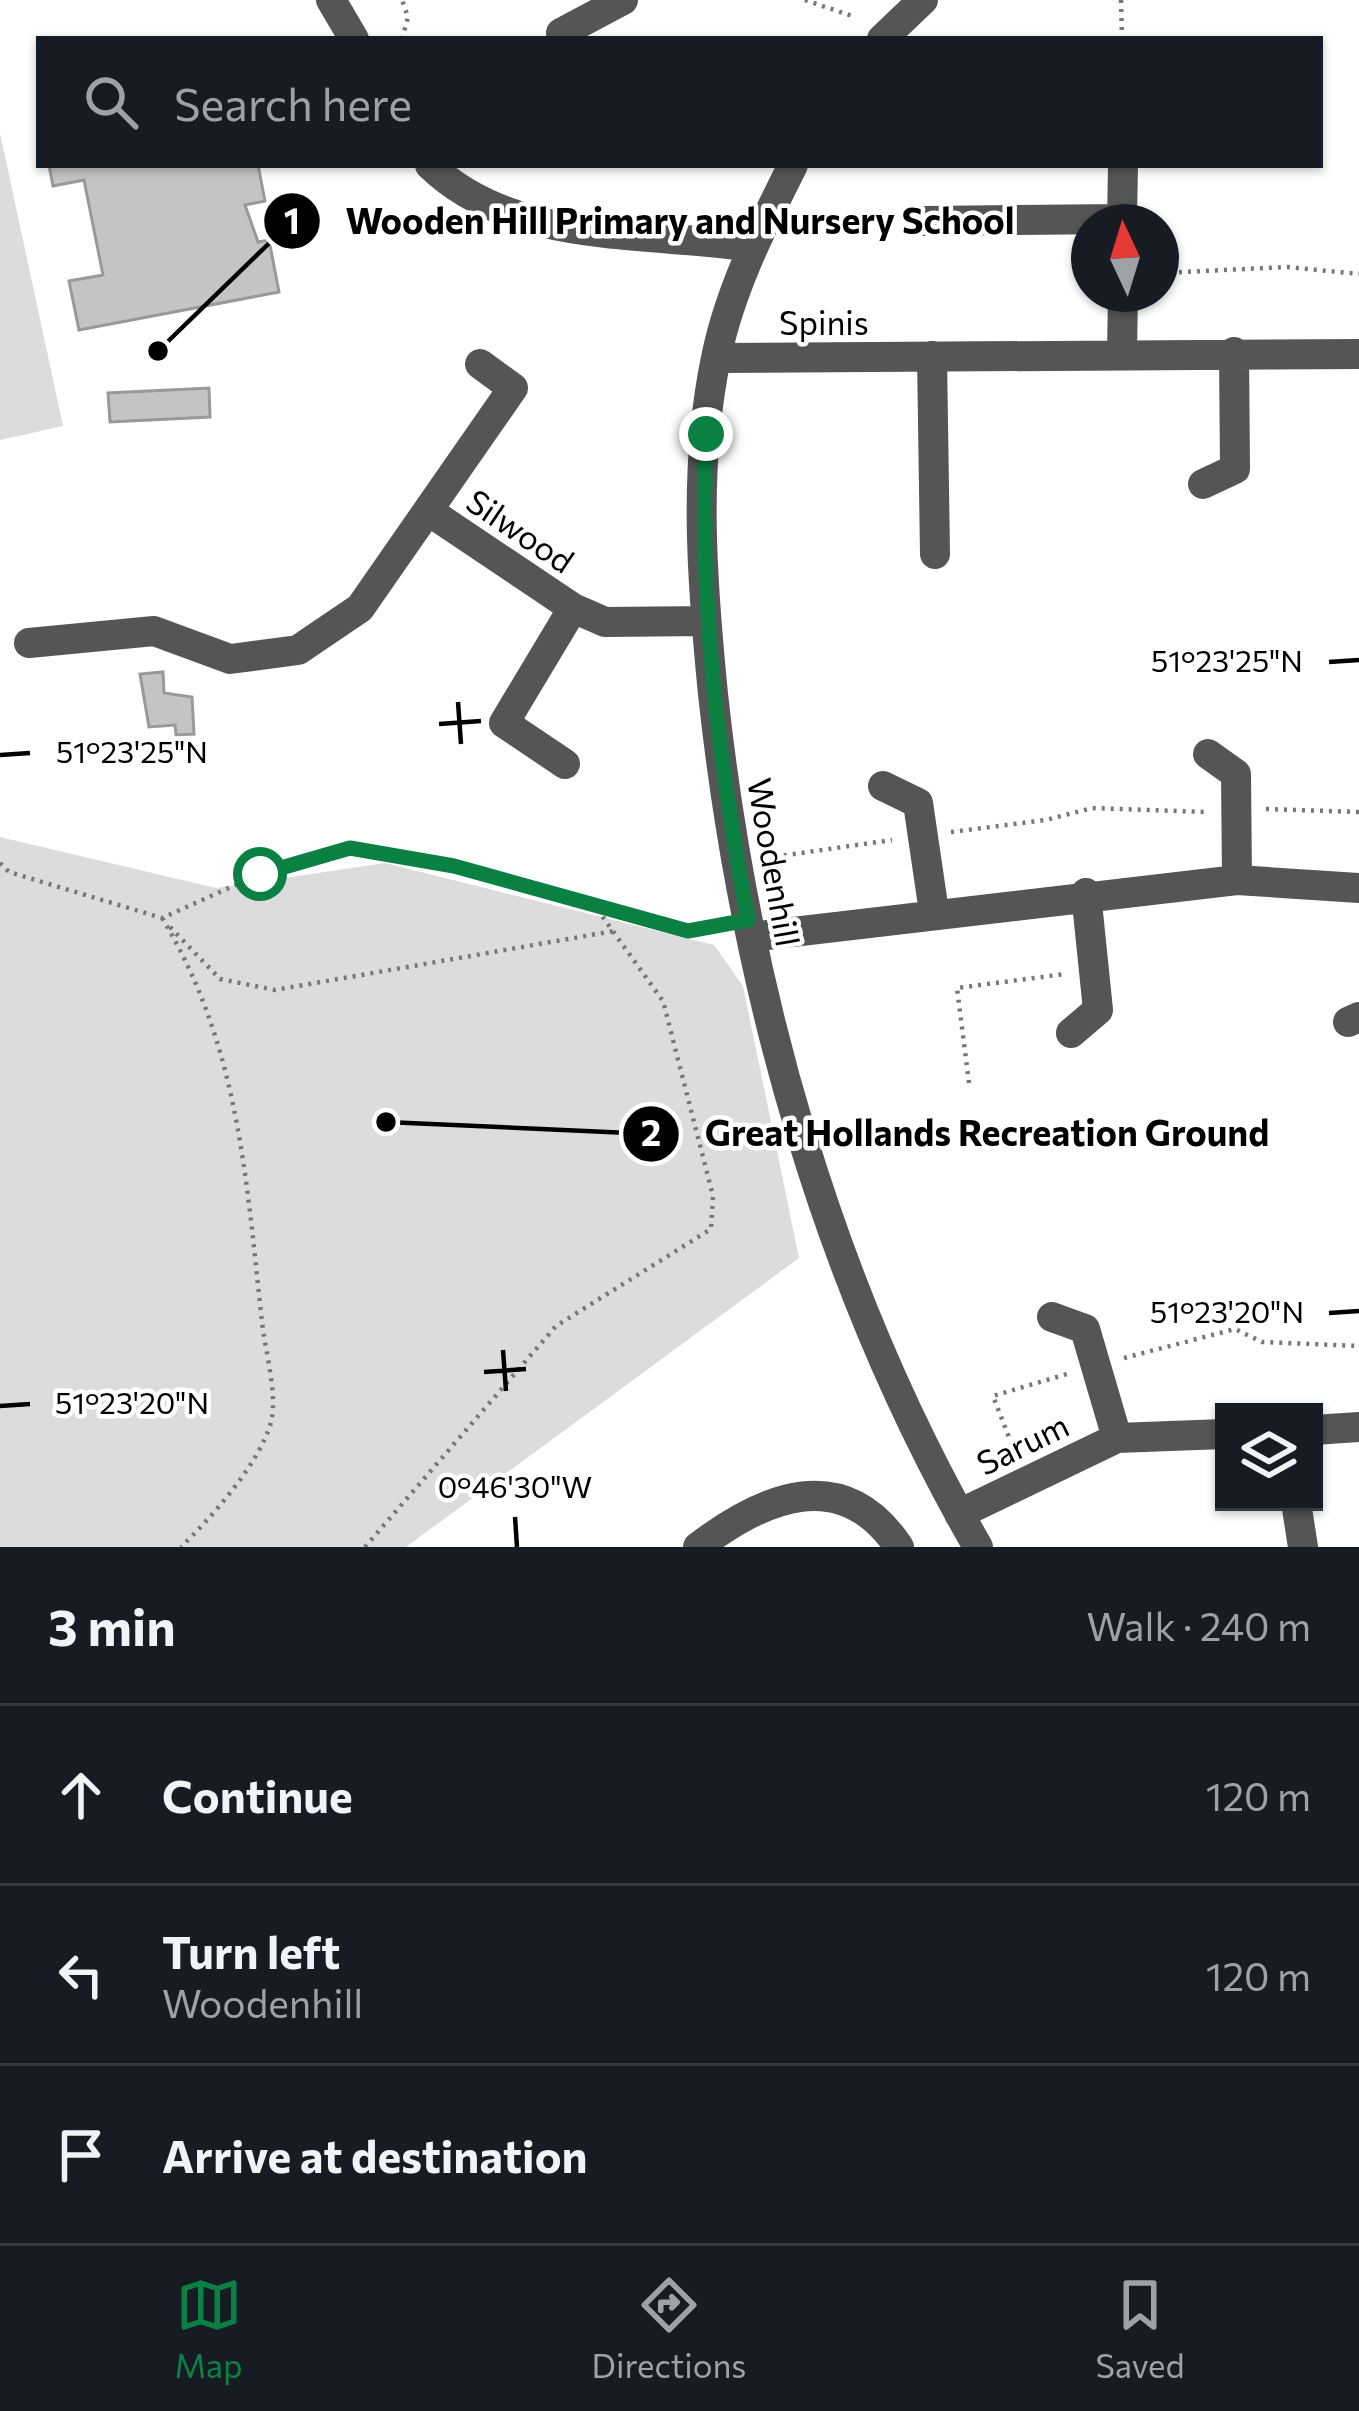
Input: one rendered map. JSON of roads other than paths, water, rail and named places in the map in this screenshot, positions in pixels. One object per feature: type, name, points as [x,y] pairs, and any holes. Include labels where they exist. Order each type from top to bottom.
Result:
[{"type":"street","points":[[331,0],[352,36]]},
{"type":"street","points":[[561,33],[623,0]]},
{"type":"street","points":[[885,36],[923,0]]},
{"type":"street","points":[[434,168],[470,197],[540,222],[752,247]]},
{"type":"street","name":"Woodenhill","points":[[792,168],[752,247],[716,358],[706,434],[701,554],[737,862],[783,1077],[829,1217],[895,1386],[978,1547]]},
{"type":"street","points":[[1122,204],[1123,168]]},
{"type":"street","points":[[923,221],[1071,221]]},
{"type":"street","points":[[1122,354],[1123,312]]},
{"type":"street","points":[[1203,484],[1234,469],[1234,352]]},
{"type":"street","name":"Spinis","points":[[716,358],[1359,354]]},
{"type":"street","points":[[932,356],[934,554]]},
{"type":"street","name":"Silwood","points":[[29,643],[154,632],[230,658],[298,650],[359,608],[513,388],[480,364]]},
{"type":"street","name":"Silwood","points":[[430,512],[573,608],[605,622],[706,622]]},
{"type":"street","name":"Silwood","points":[[565,764],[505,723],[573,608]]},
{"type":"street","points":[[1208,754],[1237,774],[1237,880]]},
{"type":"street","points":[[883,786],[918,803],[934,912]]},
{"type":"street","points":[[749,928],[1237,880],[1359,887]]},
{"type":"street","points":[[1071,1033],[1098,1010],[1086,893]]},
{"type":"street","name":"Sarum","points":[[1052,1317],[1085,1329],[1117,1438]]},
{"type":"street","points":[[1323,1429],[1359,1427]]},
{"type":"street","name":"Sarum","points":[[959,1514],[1117,1438],[1215,1434]]},
{"type":"street","points":[[698,1547],[768,1501],[810,1494],[850,1505],[899,1547]]},
{"type":"street","points":[[1297,1511],[1303,1547]]},
{"type":"place","name":"Wooden Hill Primary and Nursery School","points":[[158,351]]},
{"type":"place","name":"Great Hollands Recreation Ground","points":[[386,1122]]}]
